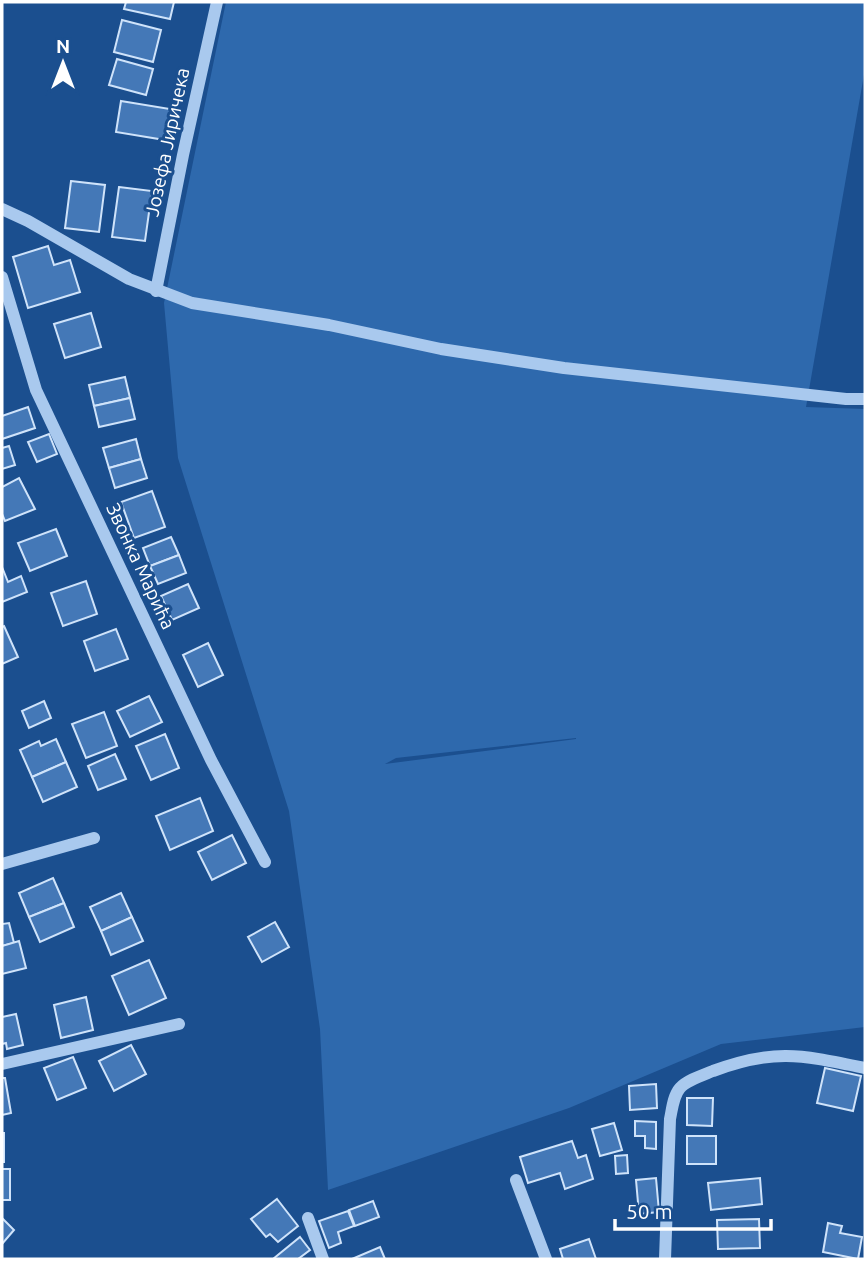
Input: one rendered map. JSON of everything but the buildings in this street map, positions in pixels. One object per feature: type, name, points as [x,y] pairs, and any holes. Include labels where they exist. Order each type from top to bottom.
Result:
[{"type":"street","name":"Јозефа Јиричека","points":[[156,291],[217,2]]},
{"type":"street","points":[[2,209],[28,220],[110,268],[156,291],[192,303],[329,325],[441,349],[564,368],[865,399]]},
{"type":"street","name":"Звонка Марића","points":[[2,277],[36,390],[211,760],[265,862]]},
{"type":"street","points":[[2,864],[94,838]]},
{"type":"street","points":[[2,1064],[179,1024]]},
{"type":"street","points":[[664,1259],[670,1119],[680,1088],[702,1075],[728,1065],[771,1055],[806,1056],[865,1068]]},
{"type":"street","points":[[516,1180],[546,1259]]},
{"type":"street","points":[[307,1218],[323,1259]]},
{"type":"shaded area","points":[[226,2],[865,2],[865,69],[806,407],[865,409],[865,1027],[721,1044],[569,1108],[328,1190],[320,1029],[289,811],[178,458],[164,303]],"holes":[[[576,739],[385,764],[396,758]]]}]
